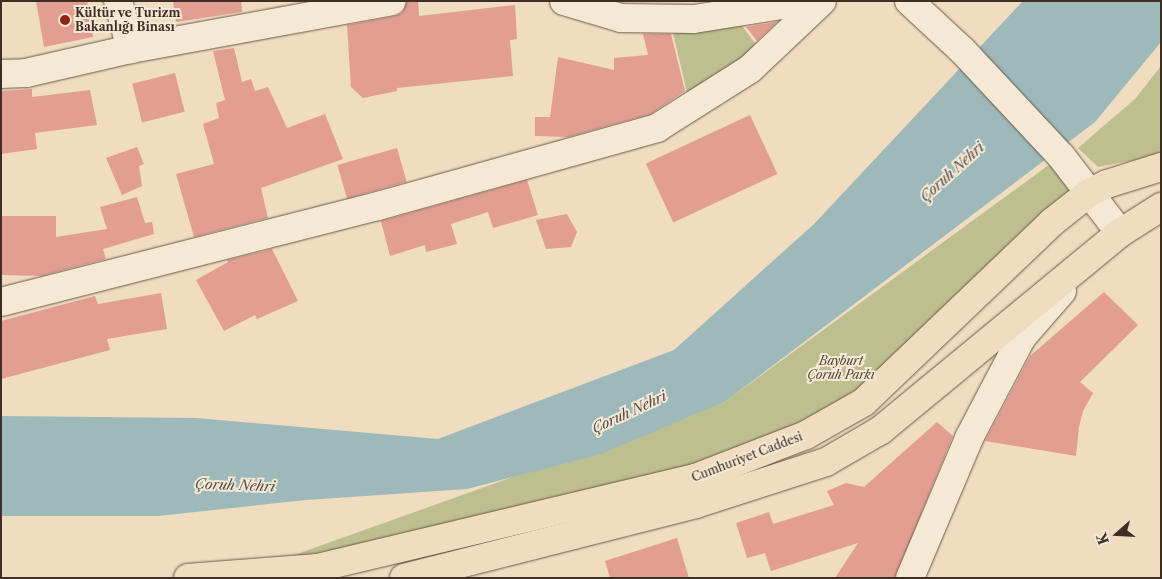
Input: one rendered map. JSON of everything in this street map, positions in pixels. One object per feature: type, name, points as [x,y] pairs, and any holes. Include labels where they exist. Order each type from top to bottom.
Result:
[{"type":"main road","name":"Cumhuriyet Caddesi","points":[[200,578],[317,568],[695,478],[806,435],[864,402],[1051,223],[1089,193],[1107,184],[1161,167]]},
{"type":"main road","points":[[404,578],[696,504],[826,462],[881,430],[1120,232],[1161,207]]},
{"type":"street","points":[[118,1],[131,50]]},
{"type":"street","points":[[1,74],[26,73],[131,50],[392,1]]},
{"type":"street","points":[[564,1],[621,18],[694,19],[808,1]]},
{"type":"street","points":[[1,302],[378,206],[657,128],[750,69],[822,1]]},
{"type":"street","points":[[909,1],[962,50],[1061,156],[1120,232]]},
{"type":"street","points":[[910,578],[970,438],[1022,338],[1092,255]]},
{"type":"green space","points":[[740,23],[757,46],[733,69],[688,97],[673,33]]},
{"type":"green space","points":[[1161,66],[1161,155],[1098,167],[1078,148],[1135,99]]},
{"type":"green space","name":"Bayburt Çoruh Parkı","points":[[1061,156],[1089,193],[864,402],[683,481],[238,575],[726,401]]},
{"type":"water","name":"Çoruh Nehri","points":[[1023,1],[1161,1],[1161,42],[1095,122],[726,401],[601,454],[467,489],[306,500],[158,516],[1,516],[1,416],[196,418],[438,439],[674,350],[814,224]]},
{"type":"building","name":"Kültür ve Turizm Bakanlığı Binası","points":[[36,1],[87,1],[93,37],[44,47]]},
{"type":"building","points":[[173,1],[241,1],[242,12],[176,22]]},
{"type":"building","points":[[407,1],[418,1],[419,16],[515,5],[517,39],[510,40],[513,76],[397,88],[397,91],[363,98],[351,87],[347,25],[395,16],[402,13]]},
{"type":"building","points":[[777,22],[757,41],[746,27]]},
{"type":"building","points":[[643,34],[671,34],[685,91],[651,114],[568,137],[535,136],[535,117],[550,117],[558,57],[614,70],[614,58],[648,55]]},
{"type":"building","points":[[234,48],[242,82],[251,79],[255,91],[268,87],[287,128],[325,114],[343,159],[261,188],[268,218],[194,237],[176,174],[214,164],[203,124],[219,118],[216,103],[225,100],[213,51]]},
{"type":"building","points":[[175,73],[185,112],[142,122],[132,84]]},
{"type":"building","points":[[32,89],[32,97],[90,90],[97,125],[35,133],[37,149],[1,154],[1,91]]},
{"type":"building","points":[[750,115],[777,174],[673,223],[646,164]]},
{"type":"building","points":[[137,147],[144,164],[139,166],[142,186],[122,195],[106,158]]},
{"type":"building","points":[[397,148],[407,182],[347,199],[337,165]]},
{"type":"building","points":[[527,180],[538,215],[493,228],[488,212],[451,224],[457,244],[426,252],[425,245],[390,256],[381,221]]},
{"type":"building","points":[[137,197],[145,223],[152,222],[154,234],[103,249],[106,259],[41,276],[1,275],[1,216],[56,216],[56,237],[107,229],[100,207]]},
{"type":"building","points":[[567,214],[577,232],[571,247],[546,249],[536,220]]},
{"type":"building","points":[[272,249],[298,301],[257,319],[255,315],[224,331],[196,280],[228,262],[227,260]]},
{"type":"building","points":[[1104,292],[1138,325],[1080,382],[1093,393],[1083,411],[1076,456],[985,441],[1030,356]]},
{"type":"building","points":[[161,293],[167,329],[107,339],[110,350],[1,379],[1,321],[95,296],[98,304]]},
{"type":"building","points":[[937,422],[953,436],[895,578],[835,578],[858,543],[771,571],[765,553],[747,558],[736,523],[769,512],[773,524],[834,505],[827,491],[846,483],[864,487]]},
{"type":"building","points":[[677,538],[689,578],[610,578],[605,561]]},
{"type":"place","name":"Kültür ve Turizm Bakanlığı Binası","points":[[65,20]]}]
